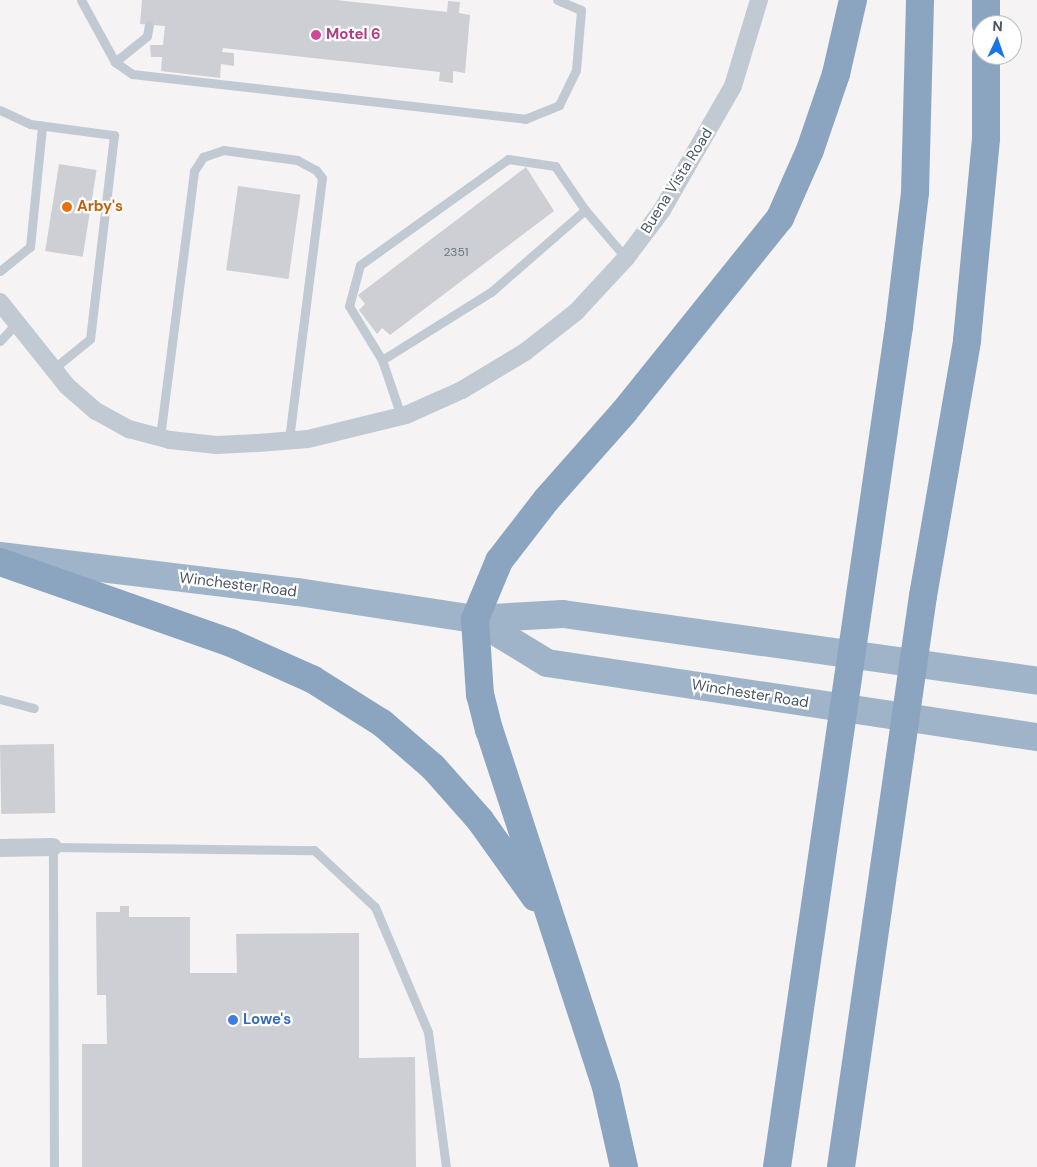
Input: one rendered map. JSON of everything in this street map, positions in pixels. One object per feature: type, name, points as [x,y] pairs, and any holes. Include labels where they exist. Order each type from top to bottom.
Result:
[{"type":"highway","points":[[624,1167],[606,1087],[550,920],[480,695],[475,619],[499,561],[547,499],[624,412],[780,218],[810,150],[836,74],[853,0]]},
{"type":"highway","points":[[777,1167],[792,1079],[832,781],[900,327],[915,192],[920,0]]},
{"type":"highway","points":[[986,0],[986,15]]},
{"type":"highway","points":[[841,1167],[923,596],[967,340],[986,138],[986,65]]},
{"type":"highway","name":"Winchester Road","points":[[0,556],[288,591],[475,619],[563,614],[1037,681]]},
{"type":"highway","points":[[0,562],[231,643],[312,679],[382,723],[433,767],[480,820],[550,920]]},
{"type":"highway","name":"Winchester Road","points":[[475,619],[547,663],[1037,737]]},
{"type":"street","name":"Buena Vista Road","points":[[0,302],[53,370],[96,411],[129,429],[160,437],[217,445],[288,441],[318,437],[401,416],[462,390],[525,352],[576,312],[626,258],[662,210],[733,86],[759,0]]},
{"type":"street","points":[[0,848],[53,847]]},
{"type":"lane","points":[[81,0],[115,62],[132,74],[525,119],[559,105],[576,70],[581,10],[558,0]]},
{"type":"lane","points":[[115,62],[147,36],[149,25]]},
{"type":"lane","points":[[0,110],[30,124],[114,135],[90,339],[53,370]]},
{"type":"lane","points":[[0,271],[30,247],[42,126]]},
{"type":"lane","points":[[160,437],[194,171],[203,157],[223,150],[297,160],[316,170],[322,178],[288,441]]},
{"type":"lane","points":[[401,416],[382,360],[349,306],[360,265],[508,159],[555,166],[585,210],[626,258]]},
{"type":"lane","points":[[382,360],[491,292],[585,210]]},
{"type":"lane","points":[[0,341],[16,324]]},
{"type":"lane","points":[[0,699],[34,708]]},
{"type":"lane","points":[[54,1167],[53,847],[314,850],[375,907],[428,1032],[446,1167]]},
{"type":"building","name":"Motel 6","points":[[142,0],[336,0],[447,12],[448,1],[460,2],[459,13],[470,15],[465,73],[453,71],[453,83],[439,81],[440,72],[223,48],[222,52],[234,53],[234,66],[221,64],[220,78],[161,71],[162,57],[151,57],[150,45],[163,45],[165,26],[140,24]]},
{"type":"building","points":[[59,164],[97,170],[83,257],[45,251]]},
{"type":"building","points":[[526,167],[554,211],[390,335],[382,328],[377,334],[359,310],[365,304],[358,295]]},
{"type":"building","points":[[238,186],[300,195],[289,279],[226,270]]},
{"type":"building","points":[[54,744],[55,813],[1,814],[0,745]]},
{"type":"building","name":"Lowe's","points":[[120,906],[129,906],[129,917],[190,917],[190,973],[237,973],[236,934],[359,933],[359,1058],[415,1057],[416,1167],[82,1167],[82,1044],[107,1044],[106,995],[97,995],[96,912],[120,912]]},
{"type":"place","name":"Motel 6","points":[[316,35]]},
{"type":"place","name":"Arby's","points":[[67,207]]},
{"type":"place","name":"Lowe's","points":[[233,1020]]}]
